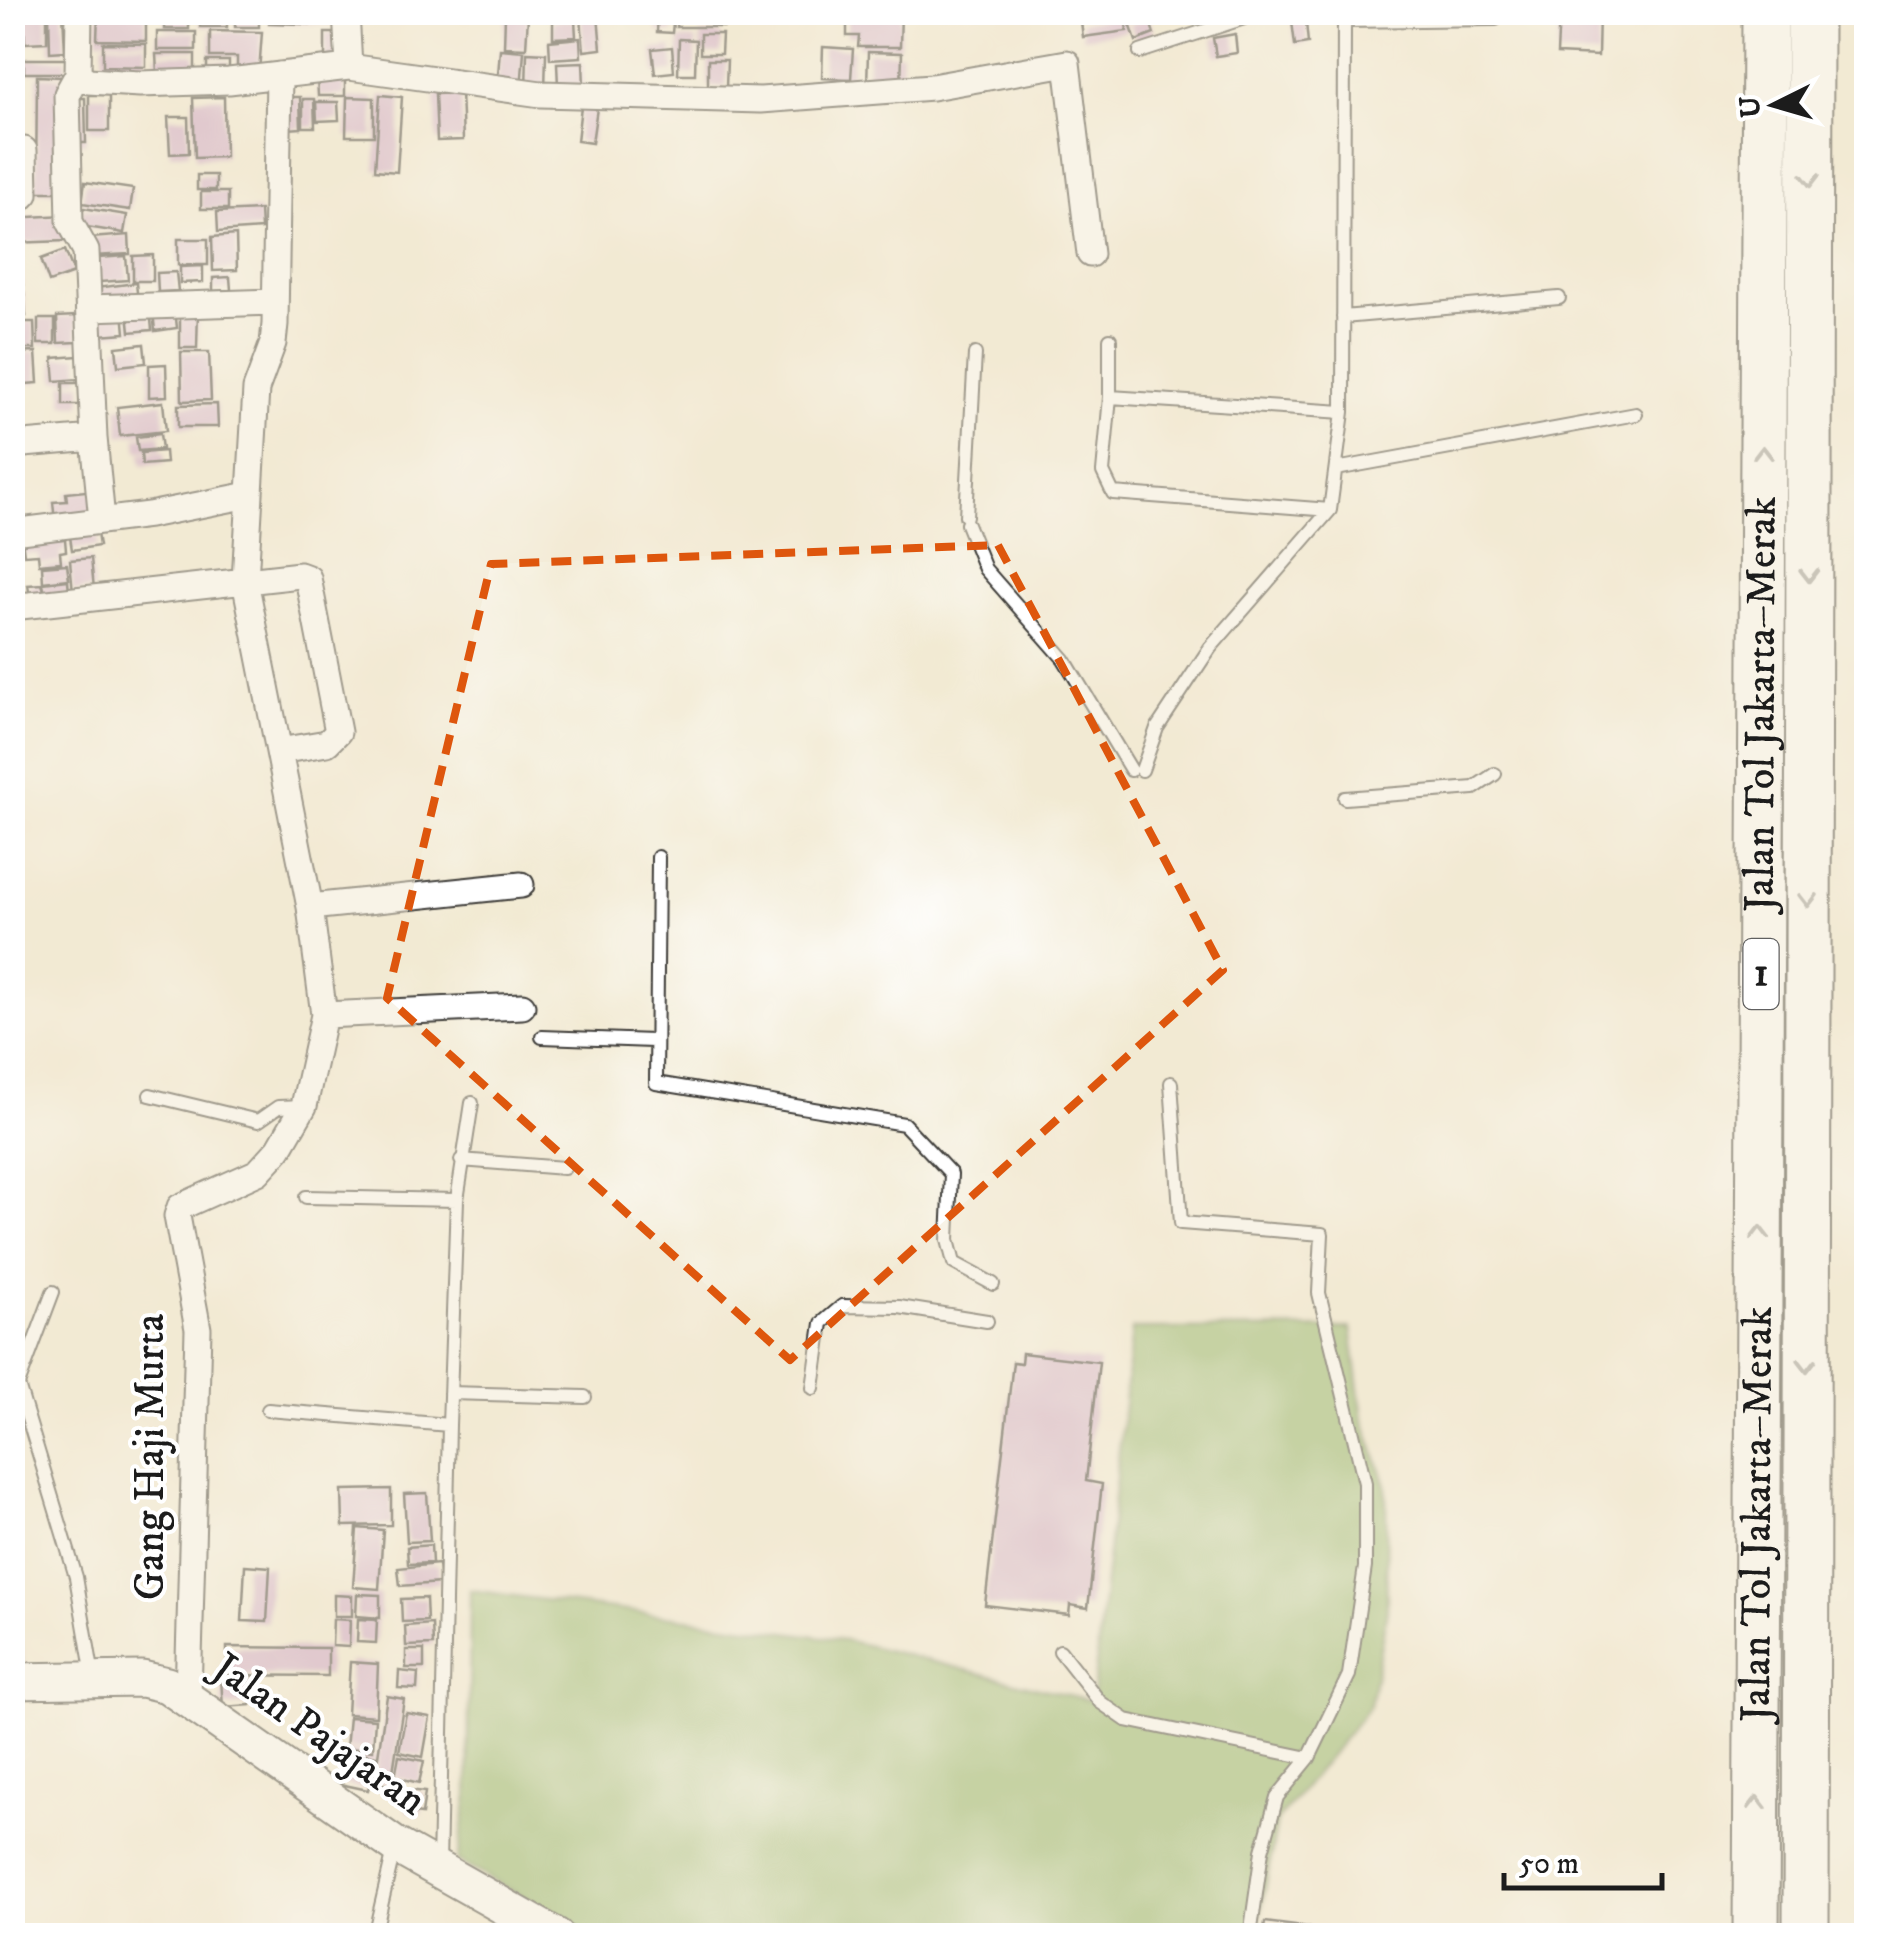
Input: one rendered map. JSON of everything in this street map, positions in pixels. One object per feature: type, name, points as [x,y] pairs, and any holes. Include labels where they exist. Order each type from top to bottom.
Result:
[{"type":"highway","name":"Jalan Tol Jakarta–Merak","points":[[1756,1936],[1766,12]]},
{"type":"highway","name":"Jalan Tol Jakarta–Merak","points":[[1806,1936],[1810,12]]},
{"type":"main road","name":"Jalan Pajajaran","points":[[12,1681],[142,1679],[188,1696],[395,1845],[556,1936]]},
{"type":"street","points":[[78,12],[78,74],[67,94],[70,222],[86,251],[94,438],[102,520]]},
{"type":"street","points":[[346,12],[349,68]]},
{"type":"street","points":[[78,74],[88,81],[140,84],[349,68],[541,94],[760,100],[932,87],[1067,64],[1090,254]]},
{"type":"street","name":"Gang Haji Murta","points":[[188,1696],[198,1330],[177,1216],[180,1207],[258,1172],[279,1149],[304,1106],[324,1015],[310,906],[245,581],[256,390],[274,343],[279,75]]},
{"type":"street","points":[[12,207],[25,194],[24,150]]},
{"type":"street","points":[[89,308],[275,302]]},
{"type":"street","points":[[12,445],[94,438]]},
{"type":"street","points":[[12,532],[250,495]]},
{"type":"street","points":[[12,607],[300,575],[311,585],[338,732],[327,743],[279,751]]},
{"type":"street","points":[[310,906],[522,885]]},
{"type":"street","points":[[324,1015],[522,1006]]},
{"type":"lane","points":[[1140,52],[1263,12]]},
{"type":"lane","points":[[975,354],[966,520],[986,569],[1064,659],[1136,770],[1157,728],[1210,648],[1330,510],[1343,412],[1344,17],[1496,19]]},
{"type":"lane","points":[[1344,317],[1558,298]]},
{"type":"lane","points":[[1110,339],[1110,397],[1103,472],[1113,493],[1330,510]]},
{"type":"lane","points":[[1110,397],[1343,412]]},
{"type":"lane","points":[[1336,469],[1636,414]]},
{"type":"lane","points":[[1346,798],[1474,788],[1495,774]]},
{"type":"lane","points":[[658,857],[652,1077],[662,1087],[910,1127],[951,1174],[948,1240],[954,1263],[993,1284]]},
{"type":"lane","points":[[542,1037],[653,1041]]},
{"type":"lane","points":[[1172,1083],[1181,1223],[1322,1234],[1319,1293],[1365,1483],[1365,1567],[1349,1675],[1309,1758],[1277,1798],[1262,1850],[1250,1936]]},
{"type":"lane","points":[[150,1095],[258,1121],[281,1106],[304,1106]]},
{"type":"lane","points":[[439,1872],[457,1200],[472,1103]]},
{"type":"lane","points":[[461,1160],[564,1168]]},
{"type":"lane","points":[[306,1197],[457,1200]]},
{"type":"lane","points":[[53,1292],[15,1384],[76,1577],[93,1678]]},
{"type":"lane","points":[[813,1388],[822,1323],[842,1306],[899,1306],[987,1322]]},
{"type":"lane","points":[[450,1393],[585,1397]]},
{"type":"lane","points":[[268,1410],[449,1425]]},
{"type":"lane","points":[[1060,1651],[1100,1702],[1126,1720],[1309,1758]]},
{"type":"lane","points":[[374,1936],[395,1845]]},
{"type":"highlighted area","points":[[998,545],[1223,970],[790,1360],[387,998],[491,564]]},
{"type":"green space","points":[[1351,1328],[1363,1418],[1386,1485],[1387,1610],[1370,1706],[1277,1821],[1257,1935],[578,1935],[580,1928],[457,1861],[468,1796],[470,1590],[845,1640],[1092,1701],[1132,1329]]},
{"type":"building","points":[[24,12],[47,12],[47,42],[25,43]]},
{"type":"building","points":[[165,12],[189,12],[189,29],[165,29]]},
{"type":"building","points":[[200,12],[227,12],[227,27],[200,27]]},
{"type":"building","points":[[235,12],[259,12],[259,27],[235,27]]},
{"type":"building","points":[[269,12],[337,12],[336,25],[269,23]]},
{"type":"building","points":[[658,12],[674,12],[672,33],[657,32]]},
{"type":"building","points":[[677,12],[724,12],[724,27],[676,27]]},
{"type":"building","points":[[749,12],[768,12],[768,28],[749,28]]},
{"type":"building","points":[[858,12],[901,12],[900,47],[858,47],[859,36],[847,36],[847,18],[858,18]]},
{"type":"building","points":[[1305,12],[1308,43],[1295,45],[1291,14]]},
{"type":"building","points":[[1559,12],[1599,12],[1598,56],[1557,54]]},
{"type":"building","points":[[49,13],[63,13],[65,51],[50,52]]},
{"type":"building","points":[[98,13],[146,14],[146,41],[97,40]]},
{"type":"building","points":[[505,15],[528,16],[526,48],[504,47]]},
{"type":"building","points":[[598,16],[601,49],[584,51],[581,18]]},
{"type":"building","points":[[1125,16],[1127,31],[1083,37],[1081,22]]},
{"type":"building","points":[[1149,18],[1154,34],[1136,41],[1130,24]]},
{"type":"building","points":[[553,20],[575,20],[576,37],[553,38]]},
{"type":"building","points":[[210,31],[262,32],[259,72],[237,72],[237,57],[210,57]]},
{"type":"building","points":[[157,32],[196,32],[196,50],[157,50]]},
{"type":"building","points":[[325,33],[341,33],[341,63],[325,63]]},
{"type":"building","points":[[700,34],[722,34],[721,54],[700,54]]},
{"type":"building","points":[[1235,34],[1237,53],[1216,56],[1213,38]]},
{"type":"building","points":[[580,38],[581,57],[550,59],[549,41]]},
{"type":"building","points":[[679,39],[696,40],[695,74],[678,74]]},
{"type":"building","points":[[103,43],[146,44],[146,67],[103,66]]},
{"type":"building","points":[[672,47],[674,72],[655,74],[652,49]]},
{"type":"building","points":[[823,47],[853,49],[851,79],[822,78]]},
{"type":"building","points":[[500,49],[524,51],[521,89],[497,88]]},
{"type":"building","points":[[527,52],[546,53],[545,90],[526,90]]},
{"type":"building","points":[[868,52],[902,53],[901,86],[867,85]]},
{"type":"building","points":[[156,54],[195,54],[195,73],[157,73]]},
{"type":"building","points":[[24,59],[66,59],[66,73],[24,73]]},
{"type":"building","points":[[708,60],[727,60],[726,87],[708,86]]},
{"type":"building","points":[[207,61],[229,61],[229,74],[207,74]]},
{"type":"building","points":[[583,62],[584,86],[558,86],[557,63]]},
{"type":"building","points":[[317,75],[345,75],[345,96],[318,96]]},
{"type":"building","points":[[37,76],[62,77],[62,192],[36,192]]},
{"type":"building","points":[[461,93],[463,140],[437,141],[435,94]]},
{"type":"building","points":[[89,95],[109,95],[109,131],[89,131]]},
{"type":"building","points":[[380,95],[402,97],[397,172],[375,170]]},
{"type":"building","points":[[224,97],[225,157],[195,158],[193,98]]},
{"type":"building","points":[[287,97],[300,97],[301,128],[288,129]]},
{"type":"building","points":[[347,97],[374,98],[374,136],[346,136]]},
{"type":"building","points":[[70,98],[85,98],[86,143],[70,143]]},
{"type":"building","points":[[303,99],[314,99],[315,127],[303,127]]},
{"type":"building","points":[[316,102],[338,102],[339,120],[317,121]]},
{"type":"building","points":[[581,106],[597,108],[592,143],[577,141]]},
{"type":"building","points":[[168,117],[188,117],[189,153],[170,154]]},
{"type":"building","points":[[197,175],[216,175],[216,190],[197,190]]},
{"type":"building","points":[[85,182],[133,189],[130,210],[82,203]]},
{"type":"building","points":[[201,192],[228,192],[228,209],[201,209]]},
{"type":"building","points":[[83,208],[127,215],[124,233],[81,226]]},
{"type":"building","points":[[260,210],[261,229],[218,232],[217,212]]},
{"type":"building","points":[[65,215],[66,241],[12,243],[12,218]]},
{"type":"building","points":[[129,235],[130,254],[92,256],[90,238]]},
{"type":"building","points":[[236,235],[237,270],[213,271],[212,237]]},
{"type":"building","points":[[178,239],[208,239],[208,265],[178,265]]},
{"type":"building","points":[[65,250],[74,273],[49,282],[41,259]]},
{"type":"building","points":[[20,252],[23,285],[12,285],[12,253]]},
{"type":"building","points":[[153,255],[153,281],[133,281],[133,256]]},
{"type":"building","points":[[126,256],[128,280],[100,282],[98,258]]},
{"type":"building","points":[[203,266],[203,282],[180,283],[180,267]]},
{"type":"building","points":[[176,272],[178,291],[158,292],[157,273]]},
{"type":"building","points":[[230,277],[231,290],[213,291],[213,278]]},
{"type":"building","points":[[136,283],[138,302],[98,306],[96,288]]},
{"type":"building","points":[[12,292],[24,292],[26,316],[12,317]]},
{"type":"building","points":[[175,309],[177,328],[155,331],[153,311]]},
{"type":"building","points":[[150,310],[152,330],[130,332],[128,312]]},
{"type":"building","points":[[180,310],[198,310],[197,348],[180,348]]},
{"type":"building","points":[[123,311],[125,333],[100,335],[98,314]]},
{"type":"building","points":[[76,316],[78,342],[58,343],[57,317]]},
{"type":"building","points":[[38,319],[55,319],[55,344],[38,344]]},
{"type":"building","points":[[12,322],[34,322],[35,349],[12,349]]},
{"type":"building","points":[[144,344],[146,363],[118,366],[116,347]]},
{"type":"building","points":[[36,352],[38,383],[12,385],[12,353]]},
{"type":"building","points":[[181,352],[209,352],[211,400],[182,401]]},
{"type":"building","points":[[78,356],[80,379],[55,381],[53,358]]},
{"type":"building","points":[[166,364],[167,396],[149,397],[149,365]]},
{"type":"building","points":[[63,383],[82,383],[82,405],[63,405]]},
{"type":"building","points":[[163,402],[166,431],[120,436],[117,407]]},
{"type":"building","points":[[217,404],[218,427],[178,427],[178,405]]},
{"type":"building","points":[[160,434],[162,449],[138,451],[136,437]]},
{"type":"building","points":[[165,451],[166,463],[142,465],[141,453]]},
{"type":"building","points":[[95,490],[98,513],[55,522],[53,502],[67,501],[66,493]]},
{"type":"building","points":[[64,527],[66,551],[60,552],[61,562],[39,564],[38,554],[24,555],[21,531]]},
{"type":"building","points":[[96,527],[99,546],[72,550],[69,530]]},
{"type":"building","points":[[91,558],[94,589],[73,592],[70,560]]},
{"type":"building","points":[[67,564],[69,579],[43,582],[42,566]]},
{"type":"building","points":[[68,580],[69,593],[30,598],[28,585],[42,584],[44,590],[43,583]]},
{"type":"building","points":[[1022,1353],[1099,1362],[1086,1481],[1102,1484],[1088,1608],[1070,1605],[1069,1615],[985,1605],[1013,1362],[1021,1363]]},
{"type":"building","points":[[391,1489],[391,1525],[343,1526],[342,1490]]},
{"type":"building","points":[[427,1493],[430,1541],[407,1542],[404,1494]]},
{"type":"building","points":[[357,1528],[383,1530],[379,1589],[353,1587]]},
{"type":"building","points":[[431,1545],[432,1563],[408,1564],[407,1547]]},
{"type":"building","points":[[438,1564],[440,1583],[400,1586],[398,1568]]},
{"type":"building","points":[[245,1565],[270,1567],[267,1622],[242,1621]]},
{"type":"building","points":[[12,1587],[19,1587],[20,1623],[12,1623]]},
{"type":"building","points":[[357,1594],[380,1595],[380,1618],[356,1616]]},
{"type":"building","points":[[334,1595],[352,1596],[352,1616],[334,1616]]},
{"type":"building","points":[[426,1598],[427,1621],[402,1622],[401,1599]]},
{"type":"building","points":[[333,1619],[350,1620],[349,1647],[332,1646]]},
{"type":"building","points":[[358,1619],[377,1620],[376,1643],[357,1642]]},
{"type":"building","points":[[432,1624],[433,1645],[406,1646],[405,1626]]},
{"type":"building","points":[[22,1642],[24,1668],[12,1668],[12,1643]]},
{"type":"building","points":[[227,1647],[328,1648],[328,1676],[227,1675]]},
{"type":"building","points":[[406,1650],[424,1650],[424,1668],[406,1668]]},
{"type":"building","points":[[350,1662],[378,1664],[376,1716],[347,1714]]},
{"type":"building","points":[[399,1671],[418,1673],[417,1689],[398,1688]]},
{"type":"building","points":[[249,1677],[251,1705],[223,1707],[221,1679]]},
{"type":"building","points":[[387,1696],[404,1699],[391,1785],[374,1783]]},
{"type":"building","points":[[406,1713],[430,1717],[423,1757],[399,1752]]},
{"type":"building","points":[[349,1717],[375,1719],[373,1750],[346,1748]]},
{"type":"building","points":[[348,1750],[376,1756],[368,1790],[340,1784]]},
{"type":"building","points":[[399,1756],[424,1761],[419,1783],[395,1777]]},
{"type":"building","points":[[409,1790],[425,1792],[422,1814],[406,1812]]},
{"type":"building","points":[[1265,1922],[1327,1930],[1326,1936],[1263,1936]]}]
